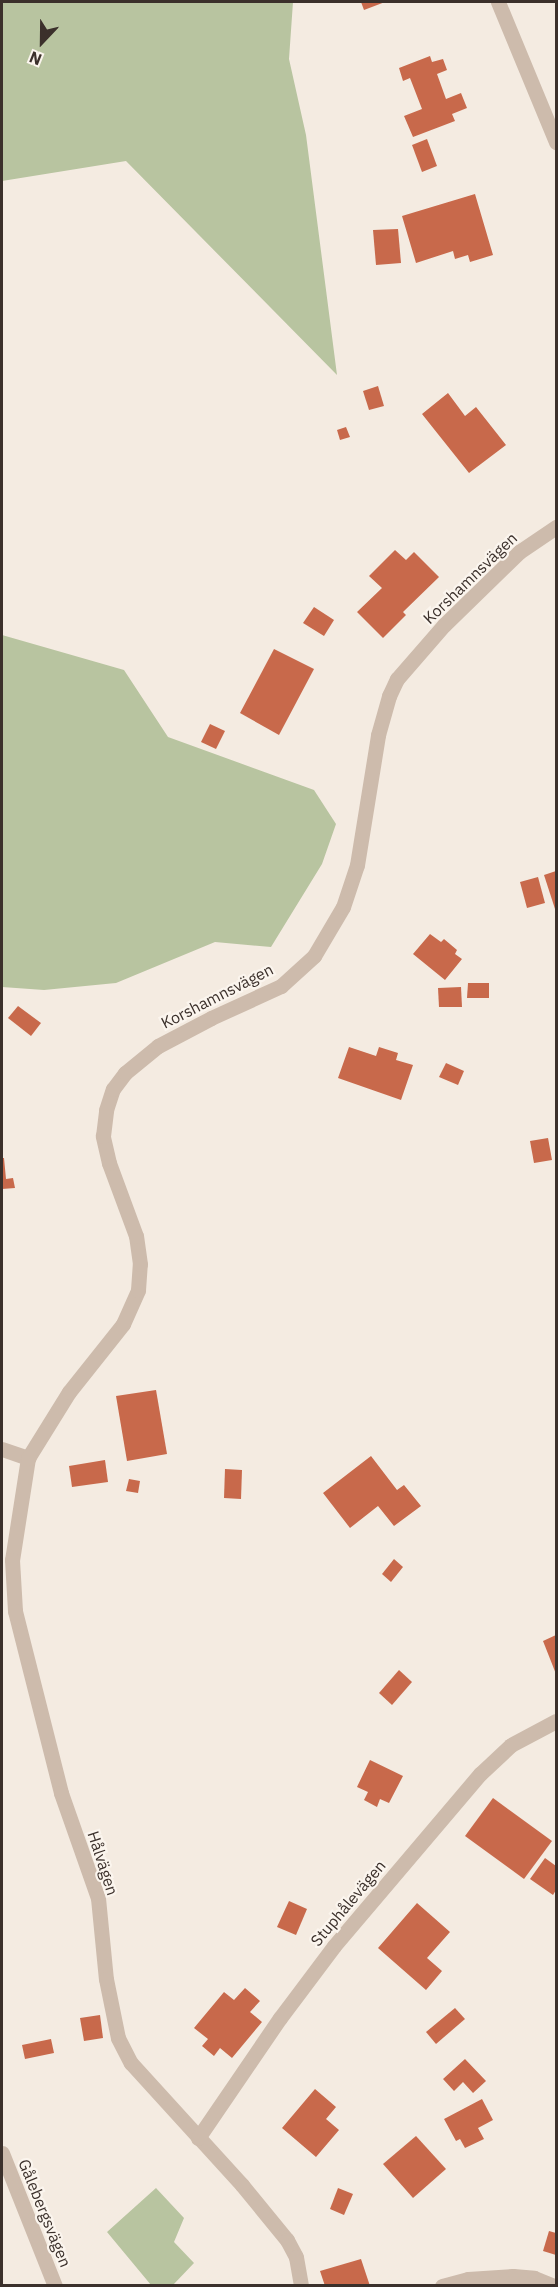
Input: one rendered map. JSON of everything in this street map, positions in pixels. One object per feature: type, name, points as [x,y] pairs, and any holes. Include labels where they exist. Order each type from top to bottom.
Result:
[{"type":"street","points":[[498,2],[556,142]]},
{"type":"street","name":"Korshamnsvägen","points":[[28,1458],[69,1392],[123,1324],[138,1290],[140,1264],[136,1236],[109,1163],[103,1136],[105,1110],[113,1089],[125,1072],[158,1046],[212,1017],[281,986],[314,956],[343,907],[357,865],[378,735],[389,696],[397,679],[444,626],[519,552],[556,527]]},
{"type":"street","points":[[2,1449],[28,1458]]},
{"type":"street","name":"Hålvägen","points":[[28,1458],[12,1560],[15,1611],[62,1793],[98,1899],[106,1979],[118,2038],[131,2063],[242,2185],[287,2240],[296,2257],[301,2286]]},
{"type":"street","name":"Stuphålevägen","points":[[198,2138],[280,2018],[334,1946],[480,1774],[511,1745],[556,1721]]},
{"type":"street","name":"Gålebergsvägen","points":[[2,2153],[54,2286]]},
{"type":"street","points":[[442,2286],[468,2279],[513,2276],[534,2278],[554,2286]]},
{"type":"green space","points":[[2,2],[293,2],[289,59],[306,135],[337,375],[126,161],[2,181]]},
{"type":"green space","points":[[2,635],[124,670],[168,737],[314,790],[336,824],[322,864],[271,947],[215,942],[116,983],[44,990],[2,987]]},
{"type":"green space","points":[[156,2188],[184,2218],[174,2242],[194,2263],[173,2285],[151,2285],[107,2232]]},
{"type":"building","points":[[361,2],[385,2],[364,10]]},
{"type":"building","points":[[430,56],[432,62],[443,59],[447,70],[437,74],[446,99],[461,93],[467,108],[452,114],[455,121],[413,137],[404,116],[422,109],[410,78],[403,81],[399,68]]},
{"type":"building","points":[[427,139],[437,166],[422,172],[412,145]]},
{"type":"building","points":[[475,194],[493,255],[470,262],[468,255],[455,259],[453,251],[416,263],[402,216]]},
{"type":"building","points":[[398,229],[401,263],[376,265],[373,230]]},
{"type":"building","points":[[378,386],[384,406],[369,410],[363,391]]},
{"type":"building","points":[[448,393],[465,416],[476,407],[506,445],[469,473],[422,414]]},
{"type":"building","points":[[346,427],[350,437],[340,440],[337,430]]},
{"type":"building","points":[[395,550],[406,560],[414,552],[439,577],[403,612],[406,615],[383,638],[357,612],[382,588],[369,576]]},
{"type":"building","points":[[314,607],[334,620],[324,636],[303,623]]},
{"type":"building","points":[[274,649],[314,669],[279,735],[240,713]]},
{"type":"building","points":[[210,724],[225,731],[216,749],[201,742]]},
{"type":"building","points":[[556,871],[556,912],[544,875]]},
{"type":"building","points":[[538,877],[545,903],[527,908],[520,882]]},
{"type":"building","points":[[430,934],[441,942],[444,939],[457,950],[455,954],[462,959],[445,980],[413,954]]},
{"type":"building","points":[[468,983],[489,983],[489,998],[467,998]]},
{"type":"building","points":[[461,987],[462,1007],[439,1007],[438,988]]},
{"type":"building","points":[[18,1006],[41,1023],[31,1036],[8,1018]]},
{"type":"building","points":[[349,1047],[376,1056],[379,1047],[398,1053],[396,1060],[413,1065],[401,1100],[338,1078]]},
{"type":"building","points":[[446,1063],[464,1071],[458,1085],[439,1077]]},
{"type":"building","points":[[548,1138],[552,1160],[534,1163],[530,1141]]},
{"type":"building","points":[[2,1158],[4,1158],[6,1179],[13,1178],[15,1188],[2,1189]]},
{"type":"building","points":[[156,1390],[167,1454],[127,1461],[116,1396]]},
{"type":"building","points":[[371,1456],[397,1490],[404,1485],[421,1506],[394,1526],[378,1506],[350,1528],[323,1493]]},
{"type":"building","points":[[105,1460],[108,1482],[72,1487],[69,1466]]},
{"type":"building","points":[[225,1469],[242,1470],[241,1499],[224,1498]]},
{"type":"building","points":[[129,1479],[140,1481],[138,1493],[126,1491]]},
{"type":"building","points":[[394,1559],[403,1567],[391,1582],[382,1574]]},
{"type":"building","points":[[556,1635],[556,1674],[543,1641]]},
{"type":"building","points":[[399,1670],[412,1682],[392,1705],[379,1693]]},
{"type":"building","points":[[370,1760],[403,1776],[389,1803],[380,1799],[377,1807],[364,1800],[368,1792],[357,1787]]},
{"type":"building","points":[[493,1798],[552,1841],[524,1879],[465,1836]]},
{"type":"building","points":[[545,1858],[556,1866],[556,1890],[553,1895],[530,1879]]},
{"type":"building","points":[[289,1901],[307,1909],[296,1935],[277,1927]]},
{"type":"building","points":[[417,1903],[450,1932],[427,1958],[442,1971],[426,1990],[378,1948]]},
{"type":"building","points":[[245,1988],[260,2001],[250,2012],[262,2022],[232,2058],[220,2048],[214,2056],[202,2046],[208,2039],[194,2028],[224,1992],[234,2000]]},
{"type":"building","points":[[455,2008],[465,2019],[436,2044],[426,2032]]},
{"type":"building","points":[[100,2015],[103,2038],[84,2041],[80,2018]]},
{"type":"building","points":[[51,2039],[54,2053],[25,2059],[22,2045]]},
{"type":"building","points":[[465,2059],[486,2081],[473,2093],[463,2082],[454,2091],[443,2079]]},
{"type":"building","points":[[315,2089],[336,2107],[326,2119],[339,2130],[316,2157],[282,2128]]},
{"type":"building","points":[[482,2099],[493,2120],[478,2128],[484,2139],[465,2148],[460,2139],[456,2141],[444,2119]]},
{"type":"building","points":[[416,2136],[446,2169],[413,2198],[383,2164]]},
{"type":"building","points":[[338,2188],[353,2194],[344,2215],[330,2209]]},
{"type":"building","points":[[549,2231],[556,2233],[556,2255],[543,2251]]},
{"type":"building","points":[[361,2259],[370,2286],[325,2286],[320,2271]]}]
